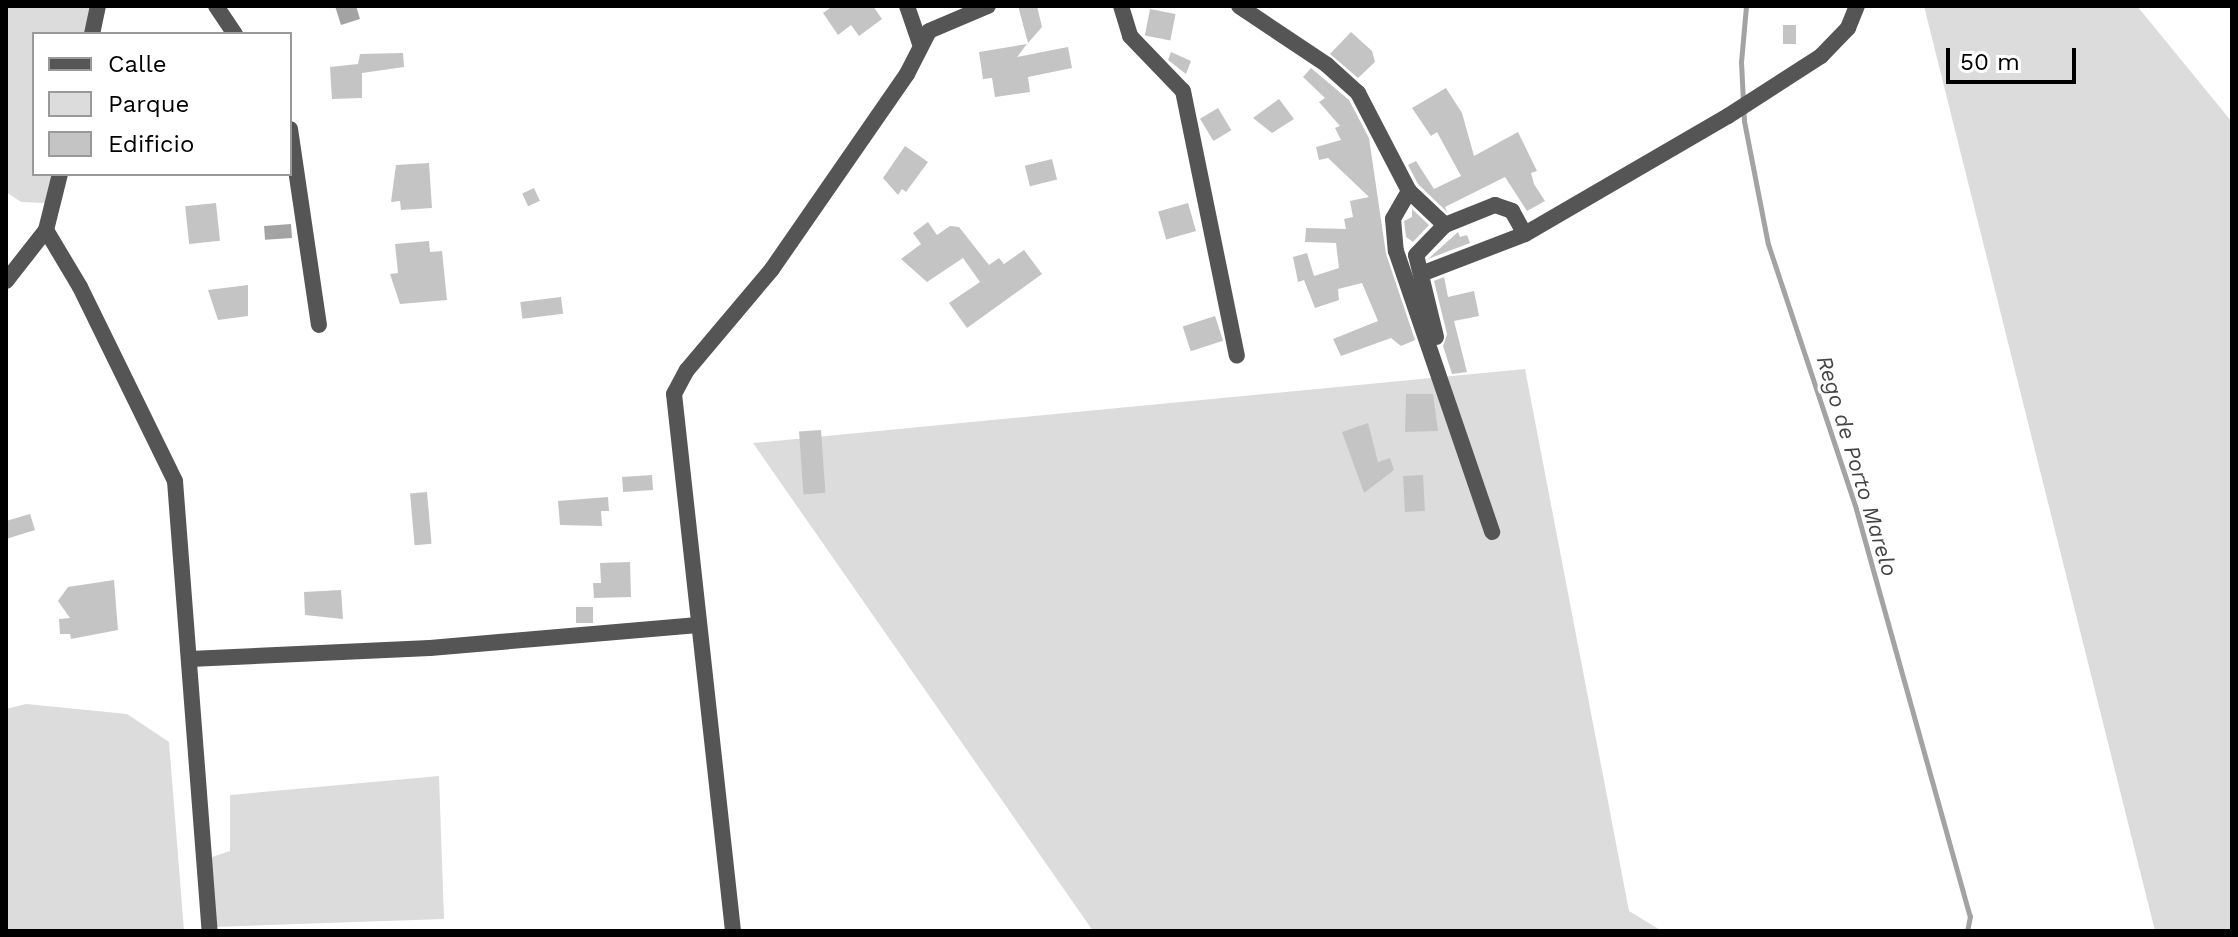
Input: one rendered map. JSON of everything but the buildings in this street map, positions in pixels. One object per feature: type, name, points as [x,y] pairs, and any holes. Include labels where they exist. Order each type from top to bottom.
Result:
[{"type":"street","points":[[92,32],[98,6]]},
{"type":"street","points":[[216,6],[234,32]]},
{"type":"street","points":[[907,6],[920,43]]},
{"type":"street","points":[[733,931],[674,394],[687,370],[772,269],[907,74],[920,43],[940,23],[988,6]]},
{"type":"street","points":[[1121,6],[1130,36],[1183,91],[1237,356]]},
{"type":"street","points":[[1239,6],[1327,65],[1358,93],[1409,191],[1445,225]]},
{"type":"street","points":[[1421,274],[1525,234],[1728,116],[1821,56],[1848,28],[1857,6]]},
{"type":"street","points":[[292,143],[319,325]]},
{"type":"street","points":[[6,281],[46,230],[60,176]]},
{"type":"street","points":[[1409,191],[1393,219],[1396,251],[1444,383],[1492,532]]},
{"type":"street","points":[[1444,383],[1416,255],[1445,225],[1495,205],[1512,211],[1525,234]]},
{"type":"street","points":[[46,230],[80,287],[175,481],[210,931]]},
{"type":"street","points":[[190,659],[430,648],[698,625]]},
{"type":"green space","points":[[6,6],[104,6],[98,32],[32,32],[32,176],[57,176],[45,203],[21,202],[6,192]]},
{"type":"green space","points":[[1924,6],[2137,6],[2232,122],[2232,931],[2155,931]]},
{"type":"green space","points":[[1525,369],[1629,911],[1662,931],[1093,931],[753,443]]},
{"type":"green space","points":[[26,704],[127,714],[169,742],[184,931],[6,931],[6,709]]},
{"type":"green space","points":[[439,776],[444,919],[214,927],[209,858],[230,851],[230,795]]},
{"type":"shaded area","points":[[335,6],[356,6],[360,19],[341,25]]},
{"type":"shaded area","points":[[291,224],[292,238],[265,240],[264,226]]},
{"type":"waterway","name":"Rego de Porto Marelo","points":[[1746,6],[1741,62],[1744,121],[1768,244],[1856,509],[1970,916],[1967,931]]}]
